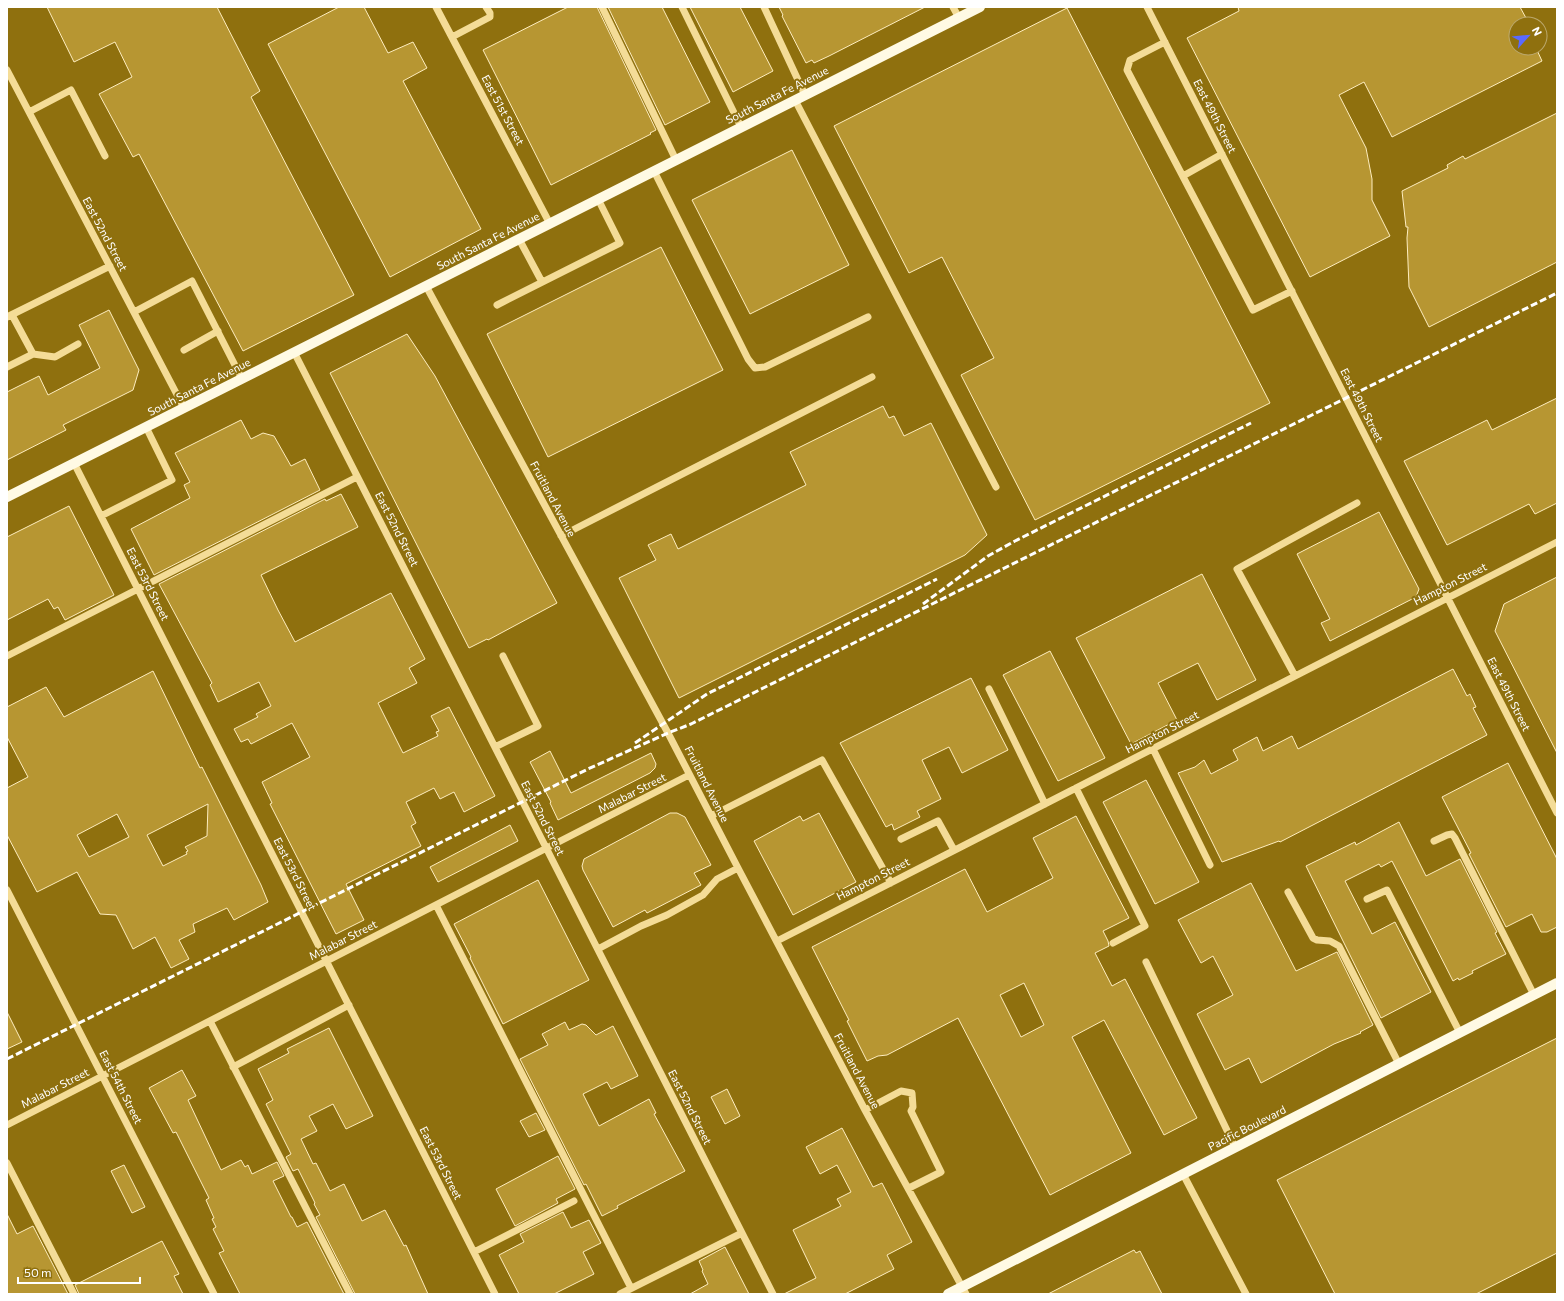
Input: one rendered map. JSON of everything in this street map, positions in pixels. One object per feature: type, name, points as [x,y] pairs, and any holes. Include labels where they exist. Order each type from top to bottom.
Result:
[{"type":"main road","name":"South Santa Fe Avenue","points":[[7,497],[980,7]]},
{"type":"main road","name":"Pacific Boulevard","points":[[948,1294],[964,1290],[1235,1147],[1557,983]]},
{"type":"street","name":"East 51st Street","points":[[436,7],[550,224]]},
{"type":"street","points":[[452,37],[490,17],[490,13],[486,7]]},
{"type":"street","points":[[602,7],[676,160]]},
{"type":"street","points":[[682,7],[741,127]]},
{"type":"street","points":[[764,7],[805,95]]},
{"type":"street","points":[[953,7],[959,18]]},
{"type":"street","name":"East 49th Street","points":[[1147,7],[1557,813]]},
{"type":"street","points":[[1165,42],[1130,60],[1127,70],[1253,310],[1292,291]]},
{"type":"street","name":"East 52nd Street","points":[[7,70],[184,408]]},
{"type":"street","points":[[29,112],[71,90],[105,156]]},
{"type":"street","points":[[795,100],[996,487]]},
{"type":"street","points":[[1183,176],[1222,154]]},
{"type":"street","points":[[654,171],[748,359],[755,368],[765,367],[868,317]]},
{"type":"street","points":[[497,305],[620,243],[598,199]]},
{"type":"street","points":[[519,239],[542,282]]},
{"type":"street","points":[[33,354],[9,316],[110,266]]},
{"type":"street","points":[[134,312],[192,281],[242,379]]},
{"type":"street","name":"Fruitland Avenue","points":[[426,286],[668,733],[865,1110],[964,1290]]},
{"type":"street","points":[[184,350],[218,331]]},
{"type":"street","points":[[7,367],[33,354],[55,357],[78,344]]},
{"type":"street","name":"East 52nd Street","points":[[294,352],[773,1294]]},
{"type":"street","points":[[561,536],[872,377]]},
{"type":"street","points":[[102,516],[172,480],[146,427]]},
{"type":"street","name":"East 53rd Street","points":[[74,463],[495,1294]]},
{"type":"street","points":[[7,656],[138,590],[357,476]]},
{"type":"street","points":[[1294,676],[1237,568],[1357,503]]},
{"type":"street","name":"Hampton Street","points":[[777,941],[1557,542]]},
{"type":"street","points":[[495,747],[538,726],[503,656]]},
{"type":"street","points":[[990,689],[1045,804]]},
{"type":"street","points":[[1153,749],[1210,865]]},
{"type":"street","points":[[711,816],[822,760],[891,882]]},
{"type":"street","name":"Malabar Street","points":[[7,1125],[689,775]]},
{"type":"street","points":[[1076,788],[1145,926],[1113,943]]},
{"type":"street","points":[[901,839],[938,821],[954,850]]},
{"type":"street","points":[[1434,841],[1452,834],[1455,838],[1534,995]]},
{"type":"street","points":[[598,949],[704,895],[717,880],[738,868]]},
{"type":"street","name":"East 54th Street","points":[[7,890],[214,1294]]},
{"type":"street","points":[[1367,899],[1387,890],[1460,1033]]},
{"type":"street","points":[[1288,892],[1313,938],[1317,940],[1330,941],[1339,946],[1398,1064]]},
{"type":"street","points":[[436,906],[632,1288]]},
{"type":"street","points":[[1146,962],[1235,1147]]},
{"type":"street","points":[[233,1067],[349,1005]]},
{"type":"street","points":[[210,1021],[350,1294]]},
{"type":"street","points":[[865,1110],[901,1091],[912,1093],[913,1107],[911,1111],[941,1172],[909,1188]]},
{"type":"street","points":[[7,1163],[74,1294]]},
{"type":"street","points":[[1183,1174],[1246,1294]]},
{"type":"street","points":[[474,1252],[574,1201]]},
{"type":"street","points":[[620,1294],[742,1233]]},
{"type":"building","points":[[47,7],[217,7],[260,91],[251,97],[354,295],[243,351],[139,154],[133,157],[99,94],[132,77],[115,42],[74,62]]},
{"type":"building","points":[[339,7],[364,7],[388,53],[413,42],[427,68],[403,81],[481,229],[390,277],[268,44]]},
{"type":"building","points":[[568,7],[597,7],[656,130],[650,133],[651,134],[551,185],[483,50]]},
{"type":"building","points":[[608,7],[662,7],[710,102],[665,125]]},
{"type":"building","points":[[690,7],[740,7],[773,71],[733,92]]},
{"type":"building","points":[[779,7],[925,7],[829,56],[814,63],[812,60],[806,63],[782,16],[783,15]]},
{"type":"building","points":[[1238,7],[1520,7],[1525,16],[1508,16],[1508,56],[1540,56],[1542,61],[1392,137],[1364,82],[1339,95],[1366,148],[1372,179],[1372,200],[1390,236],[1310,277],[1187,38],[1239,11]]},
{"type":"building","points":[[1067,8],[1270,403],[1035,520],[961,375],[994,358],[942,257],[909,273],[834,126]]},
{"type":"building","points":[[1557,113],[1557,262],[1429,327],[1409,287],[1408,227],[1406,227],[1402,191],[1448,168],[1447,165],[1463,156],[1465,159]]},
{"type":"building","points":[[792,150],[849,265],[750,314],[692,200]]},
{"type":"building","points":[[661,247],[723,370],[548,457],[487,334]]},
{"type":"building","points":[[109,310],[139,370],[133,390],[63,425],[66,430],[7,460],[7,392],[39,376],[48,395],[100,368],[79,325]]},
{"type":"building","points":[[407,334],[435,376],[557,603],[488,640],[487,639],[469,648],[330,373]]},
{"type":"building","points":[[1557,398],[1557,503],[1535,514],[1529,504],[1447,545],[1404,461],[1487,420],[1492,430]]},
{"type":"building","points":[[883,406],[889,418],[894,416],[904,436],[931,423],[987,535],[965,555],[679,698],[619,578],[656,560],[648,545],[671,534],[678,549],[806,485],[790,452]]},
{"type":"building","points":[[241,420],[251,439],[263,433],[274,436],[291,466],[305,459],[320,490],[154,575],[131,529],[190,498],[184,485],[190,482],[175,453]]},
{"type":"building","points":[[341,494],[358,527],[261,575],[278,610],[295,642],[391,593],[425,659],[409,668],[417,683],[378,703],[403,753],[438,736],[436,732],[439,731],[431,716],[449,707],[495,796],[464,812],[454,792],[440,799],[434,788],[406,802],[416,823],[411,826],[421,846],[346,884],[364,920],[336,934],[270,804],[272,803],[262,782],[310,757],[292,723],[251,744],[248,739],[241,742],[234,729],[258,717],[256,714],[271,706],[259,682],[218,702],[210,685],[212,683],[159,584],[325,499],[326,501]]},
{"type":"building","points":[[69,506],[114,595],[65,620],[58,607],[54,609],[48,599],[7,620],[7,537]]},
{"type":"building","points":[[1379,512],[1419,589],[1416,597],[1330,641],[1321,623],[1330,619],[1297,554]]},
{"type":"building","points":[[1202,574],[1256,680],[1217,700],[1198,663],[1158,683],[1177,720],[1131,744],[1076,638]]},
{"type":"building","points":[[1557,577],[1557,753],[1495,631],[1504,604]]},
{"type":"building","points":[[1050,651],[1105,758],[1058,781],[1003,675]]},
{"type":"building","points":[[1453,669],[1467,696],[1470,694],[1476,707],[1473,708],[1487,735],[1280,842],[1279,841],[1222,862],[1178,773],[1195,767],[1204,760],[1211,774],[1238,760],[1233,750],[1257,737],[1263,751],[1292,736],[1298,749]]},
{"type":"building","points":[[153,671],[200,768],[202,767],[261,885],[268,902],[234,920],[227,908],[193,924],[195,932],[179,940],[189,959],[171,968],[155,937],[133,949],[116,915],[100,914],[77,872],[37,892],[7,835],[7,788],[28,777],[7,737],[7,707],[46,687],[64,717]],"holes":[[[208,804],[207,836],[185,847],[188,851],[186,852],[187,854],[163,866],[147,835]],[[117,814],[129,837],[89,857],[77,835]]]},
{"type":"building","points":[[971,678],[1008,750],[962,773],[949,747],[922,760],[941,799],[917,811],[920,817],[894,830],[892,824],[886,827],[840,743]]},
{"type":"building","points":[[550,751],[571,793],[651,753],[656,764],[655,768],[650,773],[558,820],[550,803],[551,802],[530,762]]},
{"type":"building","points":[[1508,763],[1557,859],[1557,927],[1547,932],[1541,932],[1532,914],[1506,927],[1469,854],[1471,853],[1442,797]]},
{"type":"building","points":[[1146,780],[1199,882],[1155,904],[1103,802]]},
{"type":"building","points":[[670,813],[677,813],[685,817],[711,865],[694,873],[701,885],[647,913],[645,910],[613,927],[583,870],[582,866],[584,859]]},
{"type":"building","points":[[819,813],[856,882],[793,915],[754,841],[800,816],[803,821]]},
{"type":"building","points":[[1076,816],[1129,918],[1103,931],[1109,946],[1095,953],[1112,986],[1125,979],[1197,1118],[1164,1135],[1104,1020],[1072,1037],[1131,1153],[1050,1195],[958,1018],[887,1055],[878,1056],[867,1061],[847,1021],[849,1020],[812,947],[965,869],[987,912],[1053,878],[1033,838]],"holes":[[[1024,983],[1044,1025],[1021,1037],[1000,995]]]},
{"type":"building","points":[[1399,822],[1426,876],[1460,859],[1497,932],[1495,933],[1506,954],[1472,971],[1473,973],[1459,980],[1458,978],[1453,981],[1392,861],[1381,867],[1379,864],[1345,881],[1372,934],[1395,922],[1431,992],[1381,1018],[1306,866],[1355,842],[1356,845]]},
{"type":"building","points":[[510,825],[518,841],[438,882],[430,867]]},
{"type":"building","points":[[538,880],[589,980],[503,1024],[454,924]]},
{"type":"building","points":[[1251,883],[1296,971],[1337,952],[1373,1025],[1360,1032],[1361,1033],[1334,1044],[1261,1083],[1249,1058],[1225,1070],[1197,1014],[1233,995],[1213,956],[1201,963],[1178,920]]},
{"type":"building","points":[[7,1012],[22,1042],[7,1049]]},
{"type":"building","points":[[565,1022],[569,1030],[582,1024],[586,1025],[596,1035],[613,1026],[638,1076],[611,1089],[607,1082],[583,1094],[599,1126],[649,1099],[656,1113],[654,1114],[685,1171],[617,1206],[618,1208],[602,1216],[586,1184],[584,1185],[520,1059],[548,1045],[542,1034]]},
{"type":"building","points":[[329,1028],[373,1116],[346,1129],[333,1104],[309,1116],[317,1131],[301,1139],[313,1164],[316,1163],[330,1191],[344,1184],[362,1221],[385,1210],[404,1246],[406,1245],[428,1294],[355,1294],[316,1217],[320,1215],[298,1169],[293,1171],[286,1157],[291,1154],[266,1104],[273,1100],[258,1069],[289,1053],[287,1049]]},
{"type":"building","points":[[1557,1038],[1557,1253],[1476,1294],[1335,1294],[1277,1180]]},
{"type":"building","points":[[182,1070],[196,1096],[188,1100],[221,1170],[241,1160],[245,1167],[248,1165],[252,1174],[277,1162],[284,1176],[273,1181],[291,1217],[297,1227],[307,1222],[344,1294],[240,1294],[219,1253],[224,1251],[213,1229],[216,1227],[212,1219],[214,1218],[206,1200],[209,1198],[176,1132],[173,1133],[149,1088]]},
{"type":"building","points":[[727,1089],[740,1116],[725,1124],[711,1097]]},
{"type":"building","points":[[536,1113],[545,1130],[529,1137],[520,1121]]},
{"type":"building","points":[[842,1128],[873,1187],[882,1183],[912,1242],[887,1255],[894,1269],[845,1294],[784,1294],[816,1278],[793,1230],[841,1206],[837,1199],[851,1192],[837,1165],[820,1174],[806,1147]]},
{"type":"building","points":[[558,1156],[575,1189],[556,1199],[558,1203],[515,1226],[496,1189]]},
{"type":"building","points":[[124,1165],[145,1207],[132,1213],[111,1171]]},
{"type":"building","points":[[563,1212],[571,1228],[589,1220],[601,1243],[583,1252],[594,1274],[554,1294],[519,1294],[499,1255],[524,1242],[520,1234]]},
{"type":"building","points":[[7,1214],[17,1234],[33,1226],[68,1294],[7,1294]]},
{"type":"building","points":[[162,1241],[179,1274],[174,1276],[183,1294],[79,1294],[75,1285]]},
{"type":"building","points":[[725,1247],[749,1294],[690,1294],[708,1284],[699,1261]]},
{"type":"building","points":[[1134,1250],[1136,1253],[1140,1251],[1162,1294],[1048,1294]]},
{"type":"railway","points":[[7,1059],[588,769],[691,724],[1557,293]]},
{"type":"railway","points":[[923,604],[988,556],[1015,541],[1251,423]]},
{"type":"railway","points":[[635,743],[707,694],[937,579]]}]
